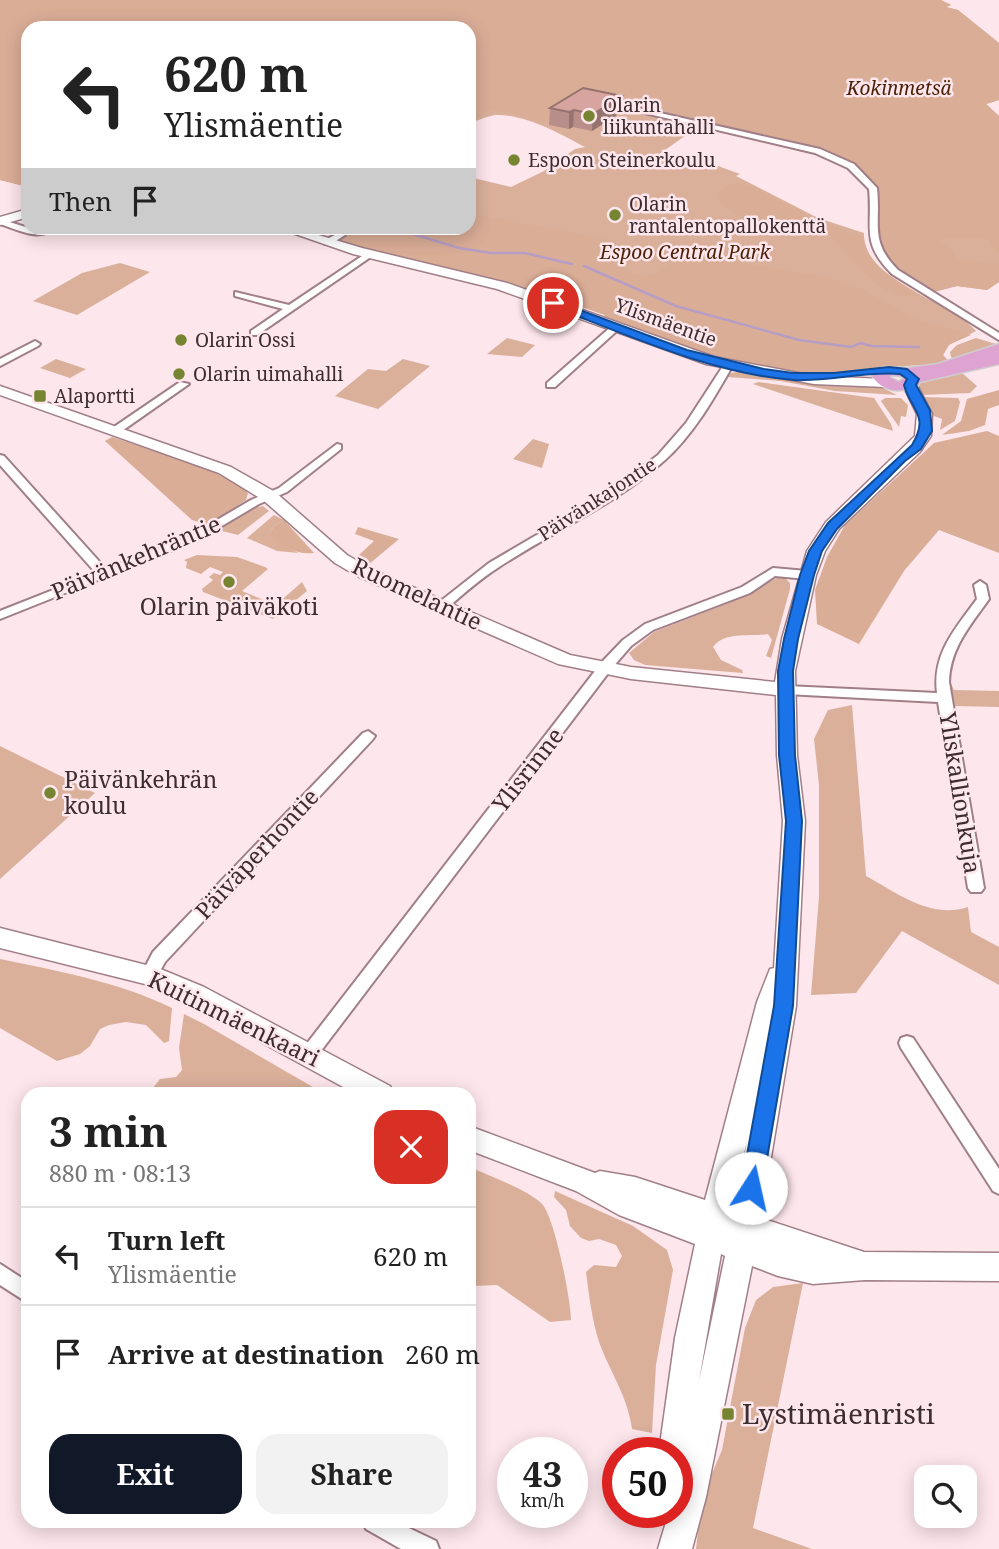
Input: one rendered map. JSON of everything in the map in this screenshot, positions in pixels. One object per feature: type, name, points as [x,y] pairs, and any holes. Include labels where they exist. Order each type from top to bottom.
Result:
[{"type":"main road","points":[[0,221],[21,215]]},
{"type":"main road","name":"Ylismäentie","points":[[306,235],[502,286],[684,353],[728,365],[836,382],[899,380],[999,359]]},
{"type":"main road","name":"Ylismäentie","points":[[899,380],[999,349]]},
{"type":"main road","points":[[676,1549],[693,1485],[743,1238],[784,1006],[784,964],[792,888],[794,821],[787,755],[785,671],[807,575],[816,551],[832,526],[901,458],[916,447],[926,431],[924,410],[899,380]]},
{"type":"main road","name":"Ruomelantie","points":[[0,390],[215,466],[269,496],[352,566],[547,653],[604,668],[786,690]]},
{"type":"main road","name":"Kuitinmäenkaari","points":[[0,938],[149,975],[195,994],[368,1087]]},
{"type":"main road","points":[[677,1437],[692,1331],[715,1227],[769,1002],[784,964]]},
{"type":"main road","points":[[476,1141],[585,1182],[629,1206],[715,1227],[813,1270],[865,1266],[999,1267]]},
{"type":"main road","points":[[668,1549],[670,1528]]},
{"type":"street","points":[[638,110],[801,146],[851,166],[873,188],[871,237],[883,262],[999,337]]},
{"type":"street","points":[[0,221],[21,228]]},
{"type":"street","points":[[328,242],[341,235]]},
{"type":"street","points":[[254,333],[371,254]]},
{"type":"street","points":[[238,294],[290,309]]},
{"type":"street","points":[[551,385],[616,327]]},
{"type":"street","points":[[0,363],[35,344]]},
{"type":"street","name":"Päivänkajontie","points":[[441,607],[471,580],[621,489],[651,467],[674,445],[728,365]]},
{"type":"street","points":[[115,430],[184,384]]},
{"type":"street","name":"Päivänkehräntie","points":[[0,615],[194,538],[290,486],[337,447]]},
{"type":"street","points":[[0,458],[103,573]]},
{"type":"street","name":"Ylisrinne","points":[[309,1055],[604,668],[627,643],[649,627],[746,590],[773,572],[807,575]]},
{"type":"street","name":"Yliskallionkuja","points":[[976,888],[942,679],[946,653],[952,640],[982,600],[980,585]]},
{"type":"street","points":[[786,690],[944,698]]},
{"type":"street","name":"Päiväperhontie","points":[[149,975],[159,957],[368,736]]},
{"type":"street","points":[[906,1043],[999,1185]]},
{"type":"street","points":[[0,1274],[21,1288]]},
{"type":"street","points":[[382,1528],[400,1544],[428,1549]]},
{"type":"green space","name":"Espoo Central Park","points":[[0,0],[941,0],[951,5],[946,7],[958,10],[999,43],[999,100],[986,104],[999,116],[999,282],[987,290],[957,286],[934,292],[899,270],[876,237],[879,195],[867,174],[832,154],[809,146],[639,108],[628,110],[699,126],[658,155],[718,166],[740,174],[736,176],[818,218],[864,233],[867,250],[877,265],[910,289],[964,320],[976,331],[949,345],[943,355],[949,362],[888,367],[852,374],[797,372],[604,317],[605,315],[572,303],[506,283],[338,240],[342,235],[476,235],[476,179],[511,187],[544,171],[575,149],[585,147],[519,118],[496,115],[476,121],[476,21],[21,21],[21,185],[0,180]]},
{"type":"green space","name":"Kokinmetsä","points":[[0,0],[941,0],[951,5],[946,7],[958,10],[999,43],[999,100],[986,104],[999,116],[999,253],[994,250],[989,239],[943,238],[940,242],[954,252],[956,259],[995,263],[999,261],[999,282],[987,290],[957,286],[934,292],[898,269],[883,253],[879,242],[878,196],[872,181],[857,168],[800,145],[727,126],[639,108],[625,109],[572,100],[541,124],[522,116],[492,110],[476,118],[476,21],[21,21],[21,185],[0,180]]},
{"type":"green space","points":[[737,182],[755,188],[813,219],[863,237],[865,247],[876,264],[920,295],[904,297],[876,284],[818,227],[794,228],[759,223],[727,209],[717,194],[721,189]]},
{"type":"green space","points":[[476,214],[616,241],[614,263],[644,276],[658,273],[683,253],[825,277],[862,289],[915,319],[971,335],[948,345],[943,355],[949,362],[891,367],[854,374],[789,373],[757,368],[694,351],[604,317],[605,315],[506,281],[338,242],[342,235],[476,235]]},
{"type":"green space","points":[[120,263],[150,272],[77,315],[33,301],[82,273]]},
{"type":"green space","points":[[507,338],[535,345],[522,357],[487,354]]},
{"type":"green space","points":[[976,338],[996,344],[955,360],[951,357],[950,352],[957,345]]},
{"type":"green space","points":[[56,359],[86,369],[70,378],[40,368]]},
{"type":"green space","points":[[403,359],[430,366],[378,409],[335,396],[368,369],[386,371]]},
{"type":"green space","points":[[742,371],[815,383],[881,387],[897,395],[835,391],[780,381],[728,377],[731,373]]},
{"type":"green space","points":[[962,373],[977,386],[970,393],[921,395],[917,385],[920,382]]},
{"type":"green space","points":[[759,382],[874,398],[893,431],[753,384]]},
{"type":"green space","points":[[999,390],[999,405],[988,409],[985,425],[969,431],[942,435],[961,421],[967,399]]},
{"type":"green space","points":[[922,397],[958,398],[960,402],[955,421],[940,430],[942,419],[934,416]]},
{"type":"green space","points":[[885,398],[901,398],[908,405],[906,417],[901,416],[899,427],[881,401]]},
{"type":"green space","points":[[987,431],[999,436],[999,553],[939,530],[904,571],[859,644],[817,624],[815,590],[827,557],[845,525],[934,443]]},
{"type":"green space","points":[[112,437],[204,467],[241,486],[248,493],[246,500],[211,523],[192,520],[105,441]]},
{"type":"green space","points":[[533,439],[549,444],[542,468],[513,459]]},
{"type":"green space","points":[[263,506],[269,511],[238,535],[218,530],[250,509]]},
{"type":"green space","points":[[274,515],[284,520],[270,532],[288,548],[299,553],[277,551],[247,538]]},
{"type":"green space","points":[[284,520],[314,553],[302,553],[277,542],[270,532]]},
{"type":"green space","points":[[358,527],[399,539],[368,565],[359,555],[374,541],[355,534]]},
{"type":"green space","points":[[197,555],[237,557],[265,567],[268,569],[242,591],[276,605],[302,582],[307,591],[273,619],[203,592],[202,589],[213,580],[209,577],[223,572],[210,567],[201,574],[186,568],[187,562],[184,560]]},
{"type":"green space","points":[[777,578],[785,578],[790,583],[790,589],[771,658],[766,656],[772,640],[768,634],[731,637],[713,647],[721,660],[743,673],[645,665],[634,660],[629,653],[654,632],[731,602]]},
{"type":"green space","points":[[950,681],[954,690],[999,691],[999,707],[954,706]]},
{"type":"green space","points":[[852,705],[866,876],[915,903],[928,907],[954,910],[968,907],[971,932],[999,947],[999,985],[902,931],[856,993],[811,995],[819,897],[819,785],[814,739],[828,710]]},
{"type":"green space","points":[[0,746],[95,793],[0,879]]},
{"type":"green space","points":[[0,959],[110,984],[172,1008],[169,1041],[164,1043],[146,1025],[126,1022],[109,1025],[100,1029],[90,1046],[80,1054],[57,1061],[0,1028]]},
{"type":"green space","points":[[184,1014],[313,1087],[154,1087],[160,1079],[176,1077],[182,1070],[179,1048]]},
{"type":"green space","points":[[476,1170],[518,1188],[542,1204],[557,1242],[571,1320],[550,1322],[497,1285],[476,1286]]},
{"type":"green space","points":[[555,1191],[633,1226],[667,1250],[673,1270],[656,1365],[652,1433],[632,1429],[623,1395],[594,1325],[586,1272],[594,1265],[616,1267],[622,1256],[616,1245],[599,1239],[589,1241],[581,1238],[570,1226],[566,1210],[554,1197]]},
{"type":"green space","points":[[803,1283],[753,1528],[812,1549],[696,1549],[702,1497],[722,1450],[745,1328],[756,1300],[773,1287]]},
{"type":"building","points":[[583,88],[622,96],[593,114],[550,108]]},
{"type":"waterway","points":[[416,235],[459,248],[491,253],[525,253],[572,264]]},
{"type":"waterway","points":[[584,266],[676,306],[799,340],[851,347],[861,343],[871,346],[919,347]]},
{"type":"place","name":"Olarin liikuntahalli","points":[[589,116]]},
{"type":"place","name":"Espoon Steinerkoulu","points":[[514,160]]},
{"type":"place","name":"Olarin rantalentopallokenttä","points":[[615,215]]},
{"type":"place","name":"Olarin Ossi","points":[[181,340]]},
{"type":"place","name":"Olarin uimahalli","points":[[179,374]]},
{"type":"place","name":"Alaportti","points":[[40,396]]},
{"type":"place","name":"Olarin päiväkoti","points":[[229,582]]},
{"type":"place","name":"Päivänkehrän koulu","points":[[50,793]]},
{"type":"place","name":"Lystimäenristi","points":[[728,1414]]},
{"type":"route","points":[[553,303],[684,353],[764,372],[834,377],[889,370],[903,371],[914,380],[910,385],[911,391],[924,410],[926,431],[914,450],[901,458],[832,526],[816,551],[791,639],[785,671],[787,755],[794,821],[792,888],[784,964],[784,1006],[751,1188]]}]
